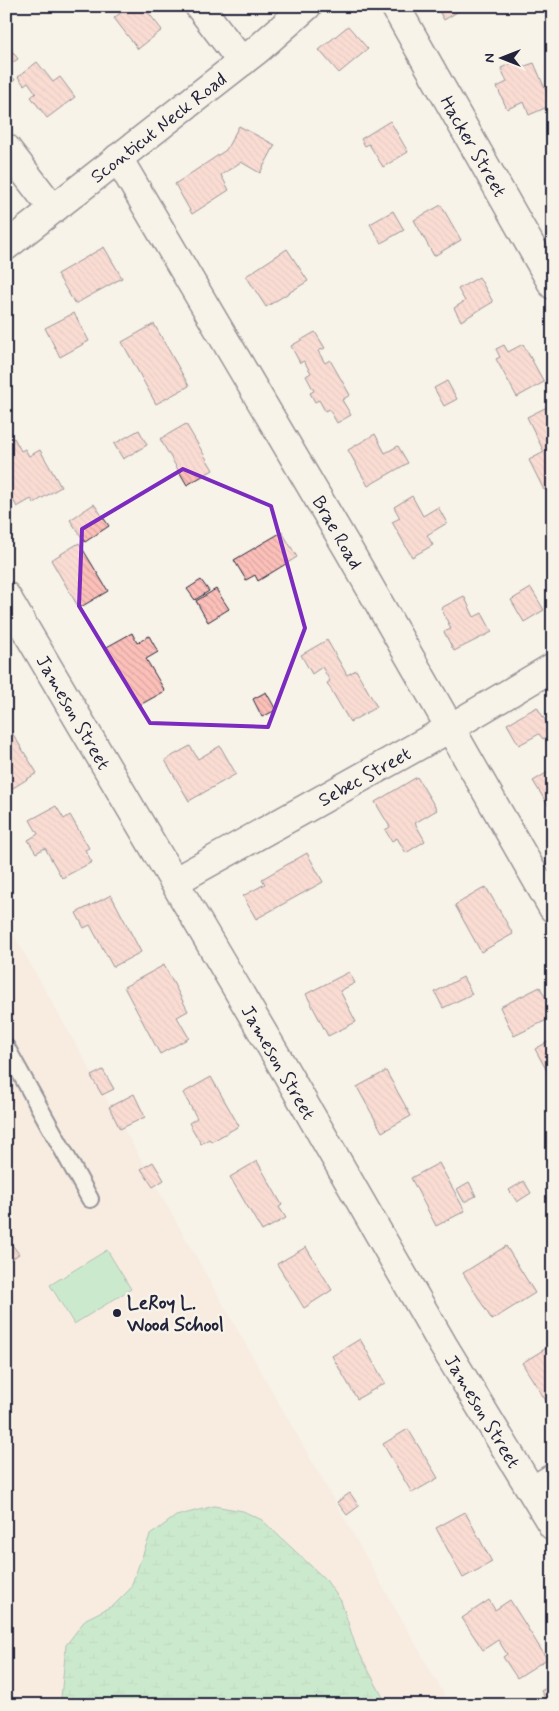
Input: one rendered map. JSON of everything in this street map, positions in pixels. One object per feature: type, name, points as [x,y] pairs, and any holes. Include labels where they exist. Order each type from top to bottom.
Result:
[{"type":"street","points":[[199,6],[242,62]]},
{"type":"street","name":"Sconticut Neck Road","points":[[6,246],[242,62],[307,6]]},
{"type":"street","name":"Hacker Street","points":[[395,6],[553,285]]},
{"type":"street","points":[[6,148],[53,209]]},
{"type":"street","name":"Brae Road","points":[[118,158],[348,549],[553,908]]},
{"type":"street","name":"Jameson Street","points":[[6,596],[438,1337],[542,1485],[553,1526]]},
{"type":"street","name":"Sebec Street","points":[[174,882],[450,728],[553,667]]},
{"type":"lane","points":[[6,1047],[90,1199]]},
{"type":"highlighted area","points":[[183,469],[271,506],[305,628],[268,727],[150,723],[79,606],[82,529]]},
{"type":"shaded area","name":"LeRoy L. Wood School","points":[[6,921],[450,1705],[6,1705]]},
{"type":"green space","points":[[107,1250],[131,1289],[74,1324],[50,1285]]},
{"type":"green space","points":[[214,1506],[243,1511],[262,1520],[326,1580],[341,1601],[356,1647],[387,1705],[59,1705],[66,1645],[86,1619],[114,1605],[130,1589],[150,1535],[176,1516]]},
{"type":"building","points":[[129,6],[143,6],[162,30],[138,49],[114,18]]},
{"type":"building","points":[[436,6],[467,6],[444,20]]},
{"type":"building","points":[[348,26],[368,49],[339,73],[319,50]]},
{"type":"building","points":[[12,51],[18,59],[6,67],[6,55]]},
{"type":"building","points":[[519,60],[522,67],[534,63],[552,105],[529,115],[524,102],[507,109],[497,87],[507,82],[501,68]]},
{"type":"building","points":[[37,62],[53,82],[60,77],[75,97],[47,118],[31,97],[36,93],[28,82],[24,85],[18,77]]},
{"type":"building","points":[[6,68],[15,80],[6,86]]},
{"type":"building","points":[[390,121],[408,152],[383,167],[369,144],[365,146],[361,139]]},
{"type":"building","points":[[239,126],[275,145],[260,173],[241,162],[221,175],[229,190],[192,214],[175,184],[226,150]]},
{"type":"building","points":[[441,205],[461,240],[434,256],[414,220]]},
{"type":"building","points":[[393,211],[404,230],[381,243],[370,224]]},
{"type":"building","points":[[104,247],[122,278],[75,304],[57,274]]},
{"type":"building","points":[[287,249],[308,281],[266,307],[246,276]]},
{"type":"building","points":[[479,277],[493,302],[461,321],[454,308],[465,301],[458,289]]},
{"type":"building","points":[[74,313],[89,341],[60,357],[45,328]]},
{"type":"building","points":[[154,324],[189,386],[156,404],[122,342]]},
{"type":"building","points":[[315,332],[325,348],[318,351],[325,363],[330,360],[350,395],[342,400],[351,415],[337,423],[329,409],[325,411],[319,400],[315,402],[310,393],[314,391],[306,376],[311,373],[304,361],[300,363],[291,346]]},
{"type":"building","points":[[523,344],[544,382],[517,397],[496,359],[500,357],[496,349],[504,345],[508,352]]},
{"type":"building","points":[[447,381],[457,399],[444,406],[434,388]]},
{"type":"building","points":[[553,404],[553,485],[544,490],[529,460],[544,452],[527,417]]},
{"type":"building","points":[[186,424],[213,470],[187,485],[160,439]]},
{"type":"building","points":[[139,430],[147,445],[123,459],[114,444]]},
{"type":"building","points":[[375,434],[385,453],[398,446],[408,463],[368,486],[348,450]]},
{"type":"building","points":[[14,438],[21,451],[25,449],[29,456],[40,450],[61,487],[34,503],[31,499],[17,507],[6,488],[6,442]]},
{"type":"building","points":[[412,496],[423,516],[438,507],[447,523],[427,535],[433,545],[412,557],[392,522],[400,518],[394,507]]},
{"type":"building","points":[[94,504],[109,526],[85,542],[70,520]]},
{"type":"building","points":[[282,532],[297,557],[258,581],[255,575],[246,580],[234,560]]},
{"type":"building","points":[[79,543],[108,591],[79,608],[51,560]]},
{"type":"building","points":[[201,580],[209,591],[195,600],[187,589]]},
{"type":"building","points":[[531,588],[544,610],[524,622],[511,600]]},
{"type":"building","points":[[216,589],[229,609],[208,622],[196,601]]},
{"type":"building","points":[[464,596],[474,617],[482,613],[492,632],[454,651],[444,632],[451,629],[441,608]]},
{"type":"building","points":[[132,633],[137,643],[149,636],[158,652],[146,659],[165,691],[138,706],[105,648]]},
{"type":"building","points":[[327,640],[347,675],[356,670],[377,707],[350,722],[327,683],[330,681],[322,667],[312,674],[301,655]]},
{"type":"building","points":[[266,692],[276,710],[262,717],[253,699]]},
{"type":"building","points":[[537,707],[553,733],[543,739],[539,734],[519,745],[507,724]]},
{"type":"building","points":[[6,723],[37,773],[13,788],[6,778]]},
{"type":"building","points":[[190,746],[198,759],[220,746],[236,774],[189,801],[165,760]]},
{"type":"building","points":[[553,769],[553,809],[551,810],[533,781]]},
{"type":"building","points":[[417,777],[437,810],[415,823],[425,841],[406,853],[397,838],[392,841],[385,830],[390,827],[375,802]]},
{"type":"building","points":[[56,806],[64,819],[70,815],[89,848],[85,850],[92,862],[62,878],[45,848],[36,853],[28,840],[38,834],[30,820]]},
{"type":"building","points":[[307,853],[323,882],[256,919],[243,896],[265,884],[262,879]]},
{"type":"building","points":[[486,887],[513,934],[481,952],[455,905]]},
{"type":"building","points":[[111,895],[141,952],[113,967],[90,925],[84,928],[76,913]]},
{"type":"building","points":[[164,965],[188,1011],[177,1017],[189,1038],[160,1054],[124,987]]},
{"type":"building","points":[[349,972],[355,983],[340,991],[356,1022],[328,1036],[306,994]]},
{"type":"building","points":[[463,977],[472,994],[443,1008],[435,992]]},
{"type":"building","points":[[540,987],[553,1013],[553,1017],[514,1036],[500,1007]]},
{"type":"building","points":[[553,1039],[553,1082],[535,1049]]},
{"type":"building","points":[[103,1070],[114,1089],[102,1095],[91,1076]]},
{"type":"building","points":[[386,1071],[411,1116],[382,1132],[357,1087]]},
{"type":"building","points":[[211,1077],[239,1126],[211,1142],[209,1139],[201,1144],[189,1123],[197,1118],[183,1093]]},
{"type":"building","points":[[134,1094],[145,1117],[120,1129],[109,1107]]},
{"type":"building","points":[[257,1161],[282,1205],[279,1207],[286,1218],[262,1231],[230,1177]]},
{"type":"building","points":[[153,1162],[164,1180],[153,1187],[141,1169]]},
{"type":"building","points":[[439,1163],[465,1211],[436,1226],[411,1178]]},
{"type":"building","points":[[524,1181],[531,1193],[517,1202],[509,1190]]},
{"type":"building","points":[[469,1182],[476,1196],[464,1202],[457,1189]]},
{"type":"building","points":[[6,1237],[19,1254],[6,1263]]},
{"type":"building","points":[[506,1246],[535,1293],[492,1320],[463,1273]]},
{"type":"building","points":[[306,1247],[332,1290],[304,1308],[277,1264]]},
{"type":"building","points":[[360,1339],[385,1383],[357,1399],[332,1356]]},
{"type":"building","points":[[548,1347],[553,1355],[553,1412],[522,1363]]},
{"type":"building","points":[[408,1429],[438,1478],[412,1493],[383,1444]]},
{"type":"building","points":[[350,1493],[359,1506],[347,1515],[337,1502]]},
{"type":"building","points":[[465,1512],[492,1562],[463,1578],[436,1528]]},
{"type":"building","points":[[489,1600],[495,1610],[510,1600],[547,1659],[517,1678],[503,1657],[507,1654],[498,1640],[483,1650],[462,1618]]},
{"type":"building","points":[[553,1684],[553,1705],[549,1705],[541,1691]]},
{"type":"place","name":"LeRoy L. Wood School","points":[[117,1313]]}]
